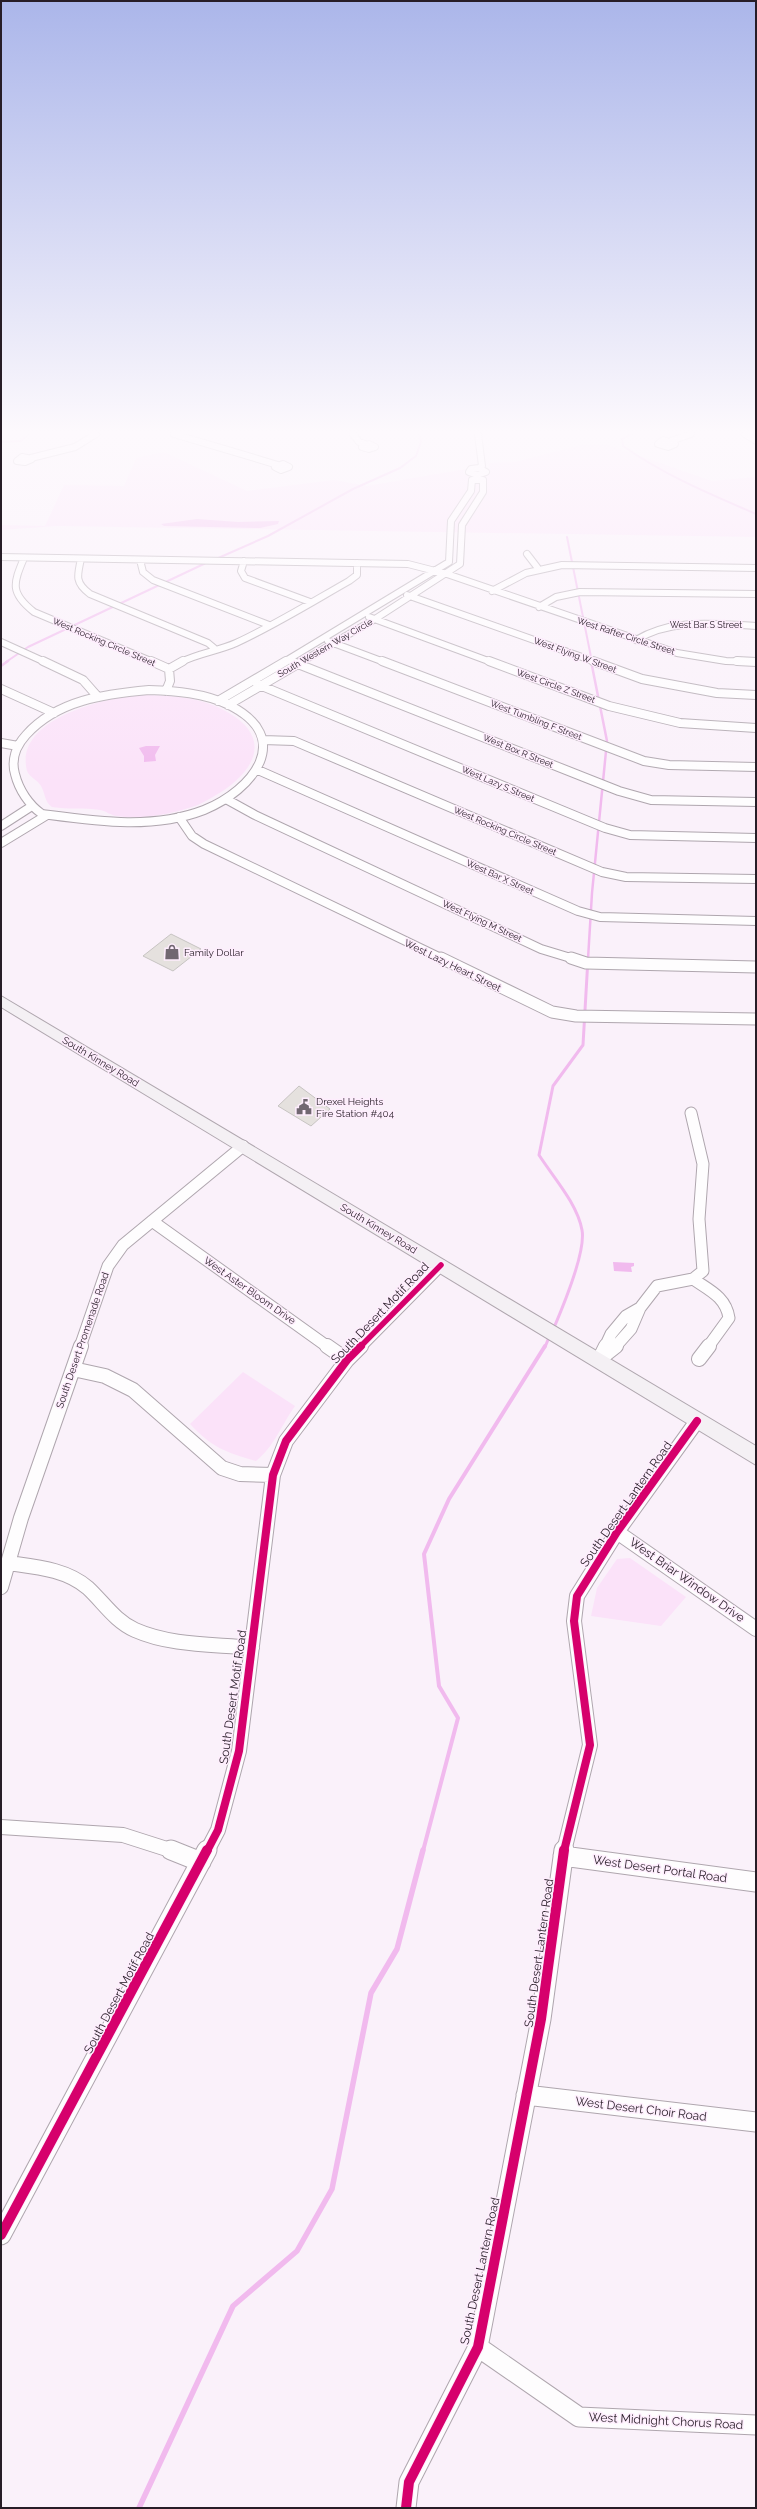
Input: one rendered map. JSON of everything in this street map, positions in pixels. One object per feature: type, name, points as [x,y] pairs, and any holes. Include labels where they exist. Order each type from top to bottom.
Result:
[{"type":"main road","name":"South Kinney Road","points":[[1,1001],[244,1146],[756,1456]]},
{"type":"street","name":"South Western Way Circle","points":[[218,701],[436,571],[448,562],[449,551]]},
{"type":"street","name":"South Western Way Circle","points":[[228,705],[375,619],[447,574],[460,564],[461,551]]},
{"type":"street","points":[[527,554],[537,567]]},
{"type":"street","name":"West Rafter Circle Street","points":[[1,557],[408,564],[447,574],[492,591],[636,640],[698,658],[756,662]]},
{"type":"street","name":"West Rocking Circle Street","points":[[24,558],[14,580],[14,592],[21,603],[34,612],[168,669]]},
{"type":"street","points":[[81,559],[76,578],[80,587],[90,594],[208,643],[214,648]]},
{"type":"street","points":[[140,560],[140,568],[144,574],[153,580],[269,625]]},
{"type":"street","points":[[244,561],[242,571],[245,578],[310,602]]},
{"type":"street","points":[[166,690],[170,681],[168,669],[214,648],[234,644],[310,602],[350,582],[357,575],[357,563]]},
{"type":"street","points":[[492,591],[522,572],[537,567],[562,565],[756,568]]},
{"type":"street","points":[[539,607],[560,596],[580,592],[756,594]]},
{"type":"street","name":"West Flying W Street","points":[[400,593],[642,680],[711,692],[756,695]]},
{"type":"street","name":"West Circle Z Street","points":[[364,615],[610,706],[680,723],[756,728]]},
{"type":"street","name":"West Bar S Street","points":[[636,640],[650,630],[672,624],[756,626]]},
{"type":"street","name":"West Tumbling F Street","points":[[323,639],[644,761],[669,765],[756,767]]},
{"type":"street","points":[[1,642],[83,680],[98,697]]},
{"type":"street","name":"West Box R Street","points":[[288,660],[619,791],[651,800],[756,802]]},
{"type":"street","name":"West Lazy S Street","points":[[251,681],[605,828],[630,836],[756,838]]},
{"type":"street","points":[[1,689],[54,713]]},
{"type":"street","points":[[166,690],[194,694],[218,701],[228,705],[250,719],[263,740],[263,760],[258,770],[246,785],[226,799],[204,809],[179,817],[146,823],[111,823],[48,815],[42,814],[32,806],[15,777],[13,767],[18,746],[34,727],[54,713],[98,697],[132,691],[166,690]]},
{"type":"street","name":"West Rocking Circle Street","points":[[263,740],[294,741],[602,872],[626,877],[756,879]]},
{"type":"street","points":[[1,742],[18,746]]},
{"type":"street","name":"West Bar X Street","points":[[258,770],[578,911],[600,917],[756,921]]},
{"type":"street","name":"West Flying M Street","points":[[226,799],[255,815],[534,945],[570,959],[586,963],[756,967]]},
{"type":"street","points":[[1,826],[32,806]]},
{"type":"street","points":[[1,843],[48,815]]},
{"type":"street","name":"West Lazy Heart Street","points":[[179,817],[192,836],[204,844],[552,1012],[576,1016],[756,1019]]},
{"type":"street","points":[[599,1360],[623,1340],[639,1320],[640,1308],[657,1286],[693,1279],[703,1271],[699,1219],[703,1164],[691,1113]]},
{"type":"street","name":"South Desert Promenade Road","points":[[1,1587],[72,1369],[108,1266],[123,1245],[244,1146]]},
{"type":"street","name":"West Aster Bloom Drive","points":[[152,1221],[347,1360]]},
{"type":"street","name":"South Desert Motif Road","points":[[1,2235],[218,1830],[239,1751],[273,1475],[286,1441],[347,1360],[441,1265]]},
{"type":"street","points":[[693,1279],[724,1301],[728,1308],[729,1318],[699,1359]]},
{"type":"street","points":[[72,1369],[105,1376],[133,1390],[222,1468],[240,1474],[273,1475]]},
{"type":"street","name":"South Desert Lantern Road","points":[[406,2508],[409,2482],[478,2347],[541,2019],[563,1856],[590,1745],[574,1621],[577,1596],[617,1532],[698,1421]]},
{"type":"street","name":"West Briar Window Drive","points":[[617,1532],[756,1629]]},
{"type":"street","points":[[8,1563],[65,1573],[81,1583],[117,1619],[135,1630],[156,1638],[252,1648]]},
{"type":"street","points":[[1,1827],[123,1835],[146,1841],[201,1862]]},
{"type":"street","name":"West Desert Portal Road","points":[[563,1856],[756,1882]]},
{"type":"street","name":"West Desert Choir Road","points":[[526,2095],[756,2122]]},
{"type":"street","name":"West Midnight Chorus Road","points":[[478,2347],[579,2417],[756,2425]]},
{"type":"shaded area","points":[[135,695],[171,696],[195,700],[218,707],[229,713],[244,724],[252,736],[255,747],[252,759],[246,770],[224,790],[200,804],[165,814],[145,817],[126,817],[115,816],[94,809],[52,807],[49,805],[40,784],[27,771],[26,753],[33,738],[46,726],[63,716],[101,702]]},
{"type":"shaded area","points":[[146,746],[160,746],[155,755],[156,761],[144,762],[144,756],[139,748]]},
{"type":"shaded area","points":[[613,1262],[634,1263],[634,1266],[631,1267],[632,1272],[614,1271]]},
{"type":"shaded area","points":[[243,1372],[295,1406],[273,1442],[256,1461],[228,1452],[212,1444],[190,1424]]},
{"type":"shaded area","points":[[630,1558],[686,1597],[661,1626],[591,1616],[597,1588],[617,1559]]},
{"type":"building","name":"Family Dollar","points":[[171,934],[201,949],[173,971],[143,956]]},
{"type":"building","name":"Drexel Heights Fire Station #404","points":[[299,1086],[330,1109],[311,1126],[278,1106]]},
{"type":"waterway","points":[[216,559],[234,551]]},
{"type":"waterway","points":[[570,551],[592,662]]},
{"type":"waterway","points":[[6,662],[28,647],[208,562]]},
{"type":"waterway","points":[[1,666],[8,661]]},
{"type":"waterway","points":[[588,959],[592,893],[607,741],[591,661]]},
{"type":"waterway","points":[[553,1330],[577,1265],[582,1239],[582,1230],[570,1200],[539,1155],[553,1086],[583,1045],[588,958]]},
{"type":"waterway","points":[[545,1347],[550,1335]]},
{"type":"waterway","points":[[423,1851],[458,1718],[439,1686],[424,1554],[449,1499],[545,1346]]},
{"type":"waterway","points":[[139,2508],[233,2306],[297,2251],[332,2189],[371,1993],[397,1949],[423,1850]]},
{"type":"cycle path","points":[[1,2235],[218,1830],[239,1751],[273,1475],[286,1441],[347,1360],[441,1265]]},
{"type":"cycle path","points":[[406,2508],[409,2482],[478,2347],[541,2019],[563,1856],[590,1745],[574,1621],[577,1596],[617,1532],[697,1421]]},
{"type":"place","name":"Family Dollar","points":[[172,952]]},
{"type":"place","name":"Drexel Heights Fire Station #404","points":[[304,1107]]}]
